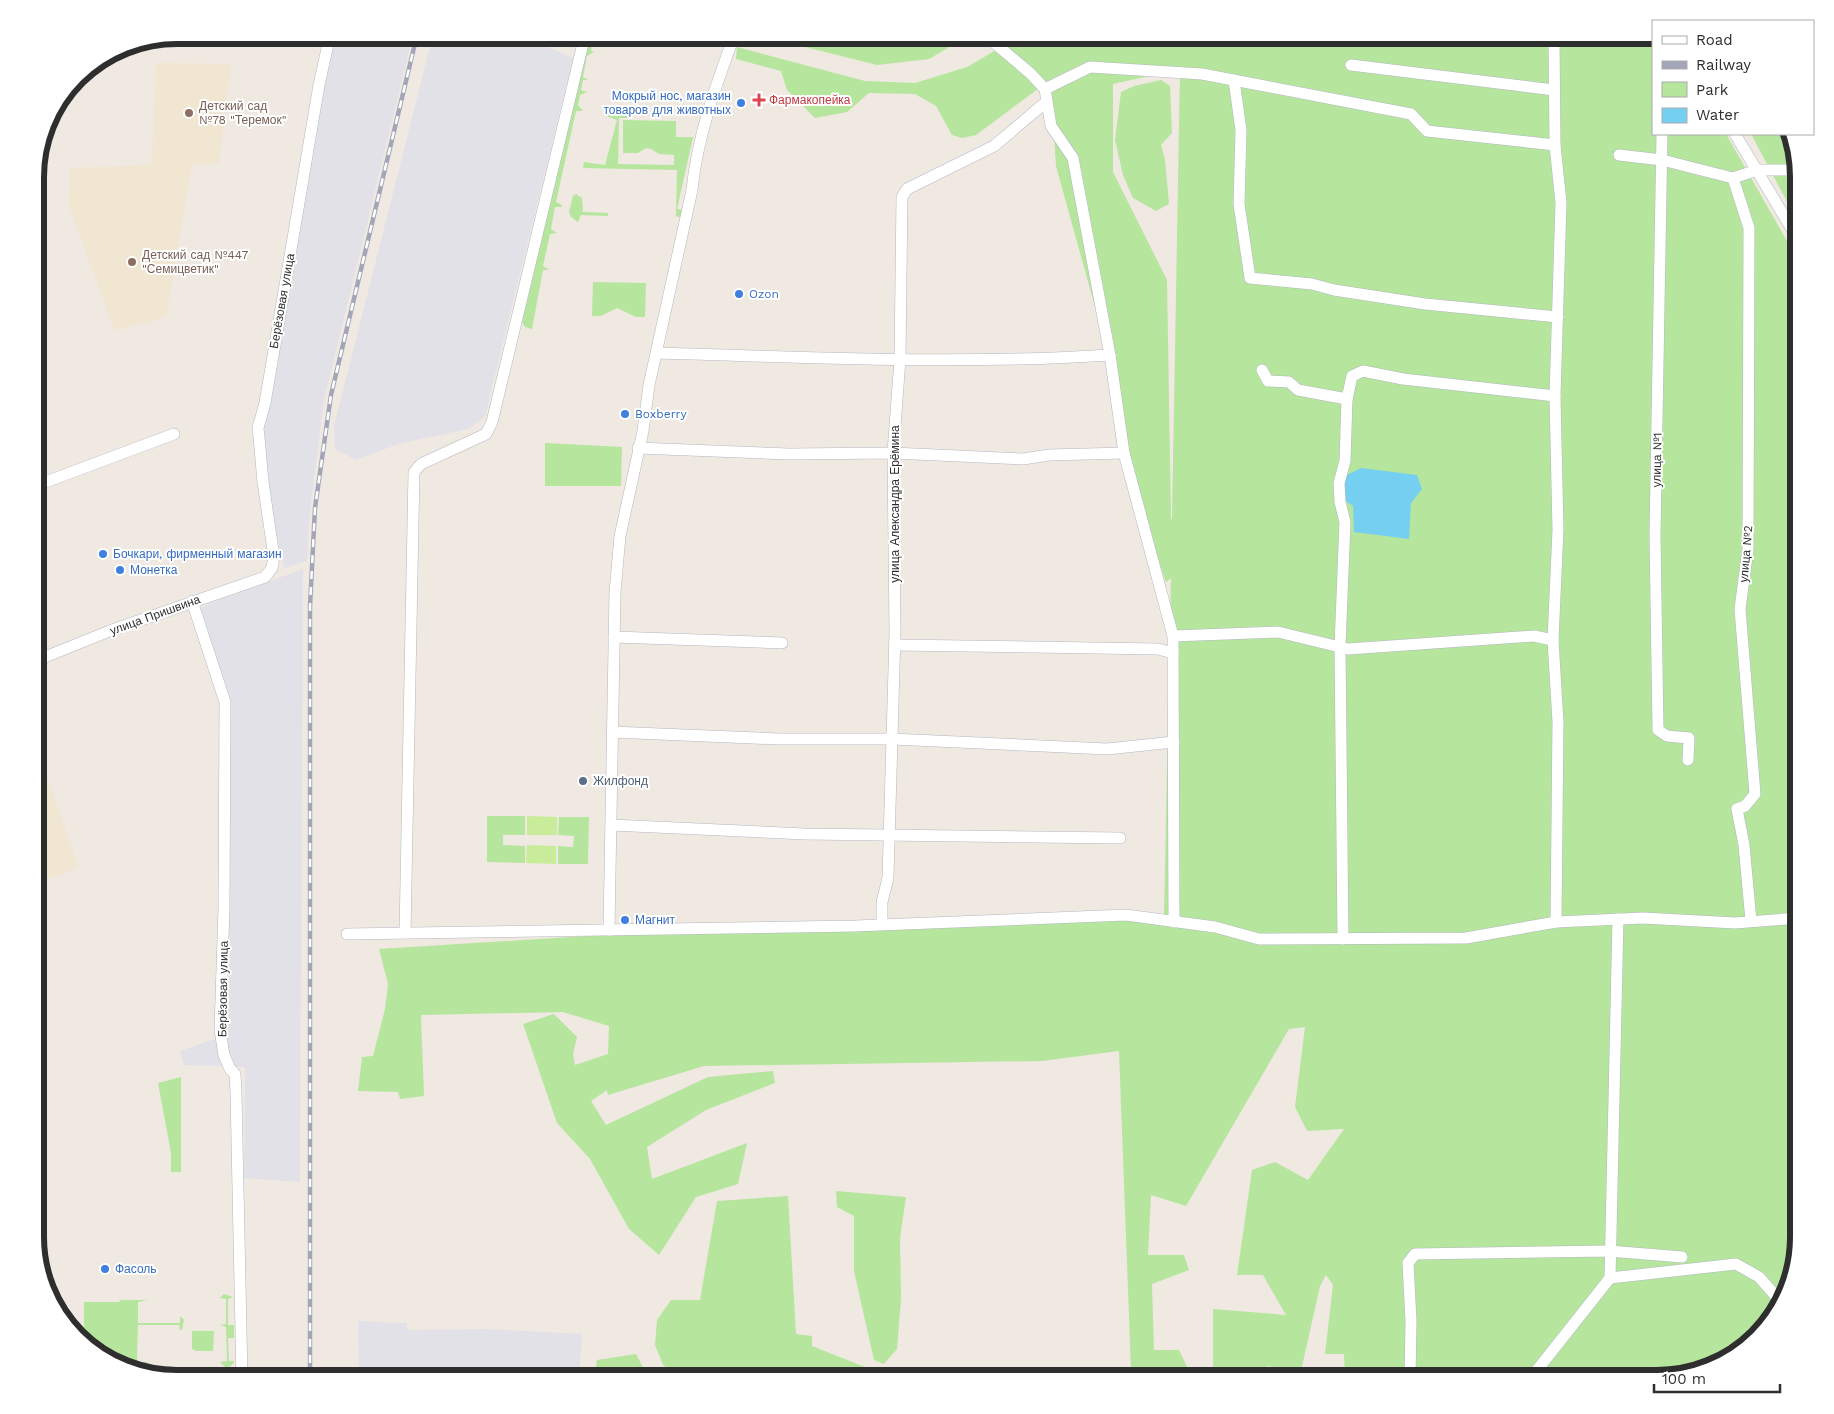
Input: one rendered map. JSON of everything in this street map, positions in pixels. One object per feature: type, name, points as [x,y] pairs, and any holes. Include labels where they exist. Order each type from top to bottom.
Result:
[{"type":"street","name":"Берёзовая улица","points":[[272,568],[274,548],[262,482],[258,428],[265,403],[319,85],[328,44]]},
{"type":"street","points":[[406,933],[414,472],[421,464],[486,434],[492,422],[583,44]]},
{"type":"street","points":[[609,930],[615,592],[620,536],[643,431],[649,384],[692,190],[694,166],[713,95],[730,44]]},
{"type":"street","points":[[996,44],[1030,73],[1045,89],[1052,126],[1072,158],[1110,355],[1124,453],[1173,636],[1174,922]]},
{"type":"street","points":[[1554,44],[1554,145],[1561,203],[1555,396],[1558,530],[1553,640],[1558,722],[1556,922]]},
{"type":"street","points":[[1351,64],[1554,90]]},
{"type":"street","points":[[1045,89],[1090,67],[1202,74],[1411,114],[1427,131],[1554,145]]},
{"type":"street","points":[[1234,80],[1240,130],[1239,204],[1250,278],[1312,284],[1334,290],[1425,304],[1558,317]]},
{"type":"street","name":"улица Александра Ерёмина","points":[[882,924],[882,902],[888,878],[895,645],[894,453],[900,359],[902,197],[907,189],[994,146],[1046,102]]},
{"type":"street","name":"улица №1","points":[[1662,135],[1655,536],[1658,730],[1667,736],[1689,738],[1688,760]]},
{"type":"street","points":[[1737,135],[1790,226]]},
{"type":"street","points":[[1619,155],[1662,160],[1733,178],[1757,170],[1790,170]]},
{"type":"street","name":"улица №2","points":[[1733,178],[1749,228],[1748,549],[1740,608],[1754,794],[1746,806],[1737,809],[1744,845],[1751,921]]},
{"type":"street","points":[[657,353],[1034,360],[1110,355]]},
{"type":"street","points":[[1262,370],[1268,381],[1289,382],[1298,390],[1347,399]]},
{"type":"street","points":[[1343,939],[1340,646],[1345,522],[1340,502],[1339,483],[1345,461],[1347,399],[1352,376],[1363,371],[1403,379],[1555,396]]},
{"type":"street","points":[[44,483],[174,434]]},
{"type":"street","points":[[638,448],[789,454],[894,453],[1023,459],[1049,455],[1124,453]]},
{"type":"street","name":"улица Пришвина","points":[[44,658],[112,630],[265,577],[272,568]]},
{"type":"street","name":"Берёзовая улица","points":[[192,601],[225,702],[224,907],[220,1030],[224,1055],[230,1069],[235,1074],[242,1370]]},
{"type":"street","points":[[1173,636],[1278,632],[1348,649],[1534,636],[1553,640]]},
{"type":"street","points":[[614,637],[782,643]]},
{"type":"street","points":[[895,645],[1158,649],[1173,653]]},
{"type":"street","points":[[612,732],[779,739],[892,739],[1107,749],[1174,742]]},
{"type":"street","points":[[611,825],[805,834],[889,833],[1120,838]]},
{"type":"street","points":[[347,934],[976,922],[1126,915],[1216,927],[1259,939],[1466,938],[1556,922],[1618,919],[1751,921],[1790,919]]},
{"type":"street","points":[[1537,1370],[1610,1278],[1609,1251],[1618,919]]},
{"type":"street","points":[[1410,1370],[1411,1321],[1408,1263],[1415,1254],[1609,1251],[1682,1257]]},
{"type":"street","points":[[1610,1278],[1736,1264],[1759,1277],[1776,1296]]},
{"type":"shaded area","points":[[331,44],[411,44],[324,400],[310,511],[307,561],[284,568],[267,492],[261,436]]},
{"type":"shaded area","points":[[431,44],[541,44],[573,58],[485,416],[469,429],[401,443],[356,460],[335,449],[334,426]]},
{"type":"shaded area","name":"Детский сад №447 \"Семицветик\"","points":[[156,63],[231,64],[219,163],[192,164],[166,317],[115,331],[69,206],[70,168],[152,165]]},
{"type":"shaded area","points":[[303,569],[300,1182],[244,1178],[245,1067],[184,1065],[180,1051],[223,1036],[230,704],[196,611],[210,603]]},
{"type":"shaded area","points":[[44,769],[79,867],[44,881]]},
{"type":"shaded area","points":[[358,1321],[407,1323],[407,1330],[486,1329],[582,1334],[580,1370],[359,1370]]},
{"type":"green space","points":[[588,44],[592,44],[591,51],[594,52],[587,56],[583,77],[588,80],[583,80],[581,90],[587,92],[580,95],[578,105],[583,111],[576,111],[556,202],[562,205],[562,207],[555,207],[551,229],[557,233],[550,234],[543,266],[549,270],[543,270],[532,329],[525,327],[522,322]]},
{"type":"green space","points":[[793,44],[955,44],[929,59],[877,65]]},
{"type":"green space","points":[[1007,44],[1652,44],[1652,135],[1727,135],[1790,246],[1790,1238],[1786,1272],[1772,1304],[1763,1318],[1745,1337],[1716,1357],[1692,1366],[1658,1370],[1345,1370],[1344,1354],[1325,1354],[1333,1285],[1326,1275],[1320,1286],[1301,1370],[1267,1366],[1267,1370],[1213,1370],[1213,1309],[1286,1315],[1263,1275],[1237,1275],[1252,1170],[1275,1162],[1308,1180],[1344,1129],[1307,1131],[1295,1107],[1305,1027],[1289,1029],[1186,1206],[1151,1195],[1148,1255],[1184,1255],[1189,1270],[1152,1284],[1154,1350],[1179,1350],[1189,1370],[1131,1370],[1119,1051],[1042,1061],[704,1066],[608,1095],[607,1090],[591,1101],[606,1125],[708,1077],[773,1071],[775,1083],[706,1110],[647,1147],[652,1179],[747,1143],[738,1184],[696,1197],[659,1255],[629,1229],[590,1159],[557,1123],[523,1024],[554,1014],[577,1037],[573,1054],[575,1065],[608,1054],[609,1026],[563,1012],[421,1015],[424,1096],[400,1099],[398,1092],[358,1091],[362,1057],[373,1056],[385,1009],[388,984],[379,949],[587,936],[1164,916],[1171,578],[1166,582],[1116,441],[1108,354],[1056,166],[1051,90],[1047,82],[976,135],[962,138],[952,135],[936,106],[915,94],[869,93],[847,112],[815,118],[787,90],[781,71],[736,59],[737,47],[865,81],[915,83],[967,67]],"holes":[[[1180,69],[1171,519],[1167,280],[1113,172],[1113,84]]]},
{"type":"green space","points":[[1161,80],[1170,86],[1172,133],[1161,145],[1165,160],[1169,204],[1156,211],[1133,198],[1123,175],[1115,140],[1121,92],[1134,86]]},
{"type":"green space","points":[[606,114],[632,114],[632,118],[619,118],[618,164],[674,165],[674,155],[659,154],[651,149],[646,148],[638,153],[623,153],[623,120],[676,121],[676,137],[693,137],[677,209],[684,210],[681,218],[676,216],[677,170],[583,168],[584,162],[605,165],[617,120],[606,116]]},
{"type":"green space","points":[[1752,135],[1783,135],[1789,159],[1790,207]]},
{"type":"green space","points":[[576,194],[582,198],[583,212],[608,213],[608,216],[581,215],[578,222],[571,217],[569,212],[573,196]]},
{"type":"green space","points":[[593,282],[646,283],[645,317],[636,317],[617,308],[601,316],[592,316]]},
{"type":"green space","points":[[545,443],[622,447],[621,486],[545,486]]},
{"type":"green space","points":[[487,816],[525,816],[525,835],[503,835],[503,845],[525,846],[525,863],[487,862]]},
{"type":"green space","points":[[527,816],[557,817],[557,835],[527,835]]},
{"type":"green space","points":[[559,817],[589,817],[588,864],[558,864],[558,846],[573,847],[574,836],[558,835]]},
{"type":"green space","points":[[527,845],[556,846],[556,864],[526,863]]},
{"type":"green space","points":[[181,1077],[181,1172],[171,1172],[171,1153],[158,1083]]},
{"type":"green space","points":[[836,1191],[906,1197],[900,1238],[901,1299],[897,1349],[884,1364],[874,1360],[854,1271],[854,1216],[837,1207]]},
{"type":"green space","points":[[788,1196],[796,1334],[812,1336],[812,1346],[872,1370],[670,1370],[663,1365],[655,1345],[657,1320],[671,1300],[700,1300],[717,1201]]},
{"type":"green space","points":[[224,1294],[233,1297],[228,1299],[228,1325],[234,1325],[234,1338],[228,1338],[229,1361],[234,1361],[234,1363],[227,1369],[220,1362],[227,1361],[226,1327],[220,1325],[226,1324],[226,1299],[220,1298]]},
{"type":"green space","points":[[120,1300],[148,1300],[138,1302],[138,1323],[180,1323],[180,1316],[184,1320],[182,1330],[180,1330],[179,1325],[138,1325],[137,1362],[147,1362],[147,1364],[137,1364],[118,1357],[96,1343],[84,1332],[84,1302],[119,1302]]},
{"type":"green space","points":[[192,1331],[214,1331],[213,1351],[196,1351],[192,1349]]},
{"type":"green space","points":[[636,1354],[644,1370],[595,1370],[597,1360]]},
{"type":"water","points":[[1361,468],[1417,475],[1422,489],[1411,503],[1409,539],[1354,532],[1353,506],[1343,499],[1345,476]]},
{"type":"railway","points":[[310,1370],[310,606],[315,508],[331,395],[415,44]]},
{"type":"place","name":"Фармакопейка","points":[[759,100]]},
{"type":"place","name":"Мокрый нос, магазин товаров для животных","points":[[741,103]]},
{"type":"place","name":"Детский сад №78 \"Теремок\"","points":[[189,113]]},
{"type":"place","name":"Детский сад №447 \"Семицветик\"","points":[[132,262]]},
{"type":"place","name":"Ozon","points":[[739,294]]},
{"type":"place","name":"Boxberry","points":[[625,414]]},
{"type":"place","name":"Бочкари, фирменный магазин","points":[[103,554]]},
{"type":"place","name":"Монетка","points":[[120,570]]},
{"type":"place","name":"Жилфонд","points":[[583,781]]},
{"type":"place","name":"Магнит","points":[[625,920]]},
{"type":"place","name":"Фасоль","points":[[105,1269]]}]
